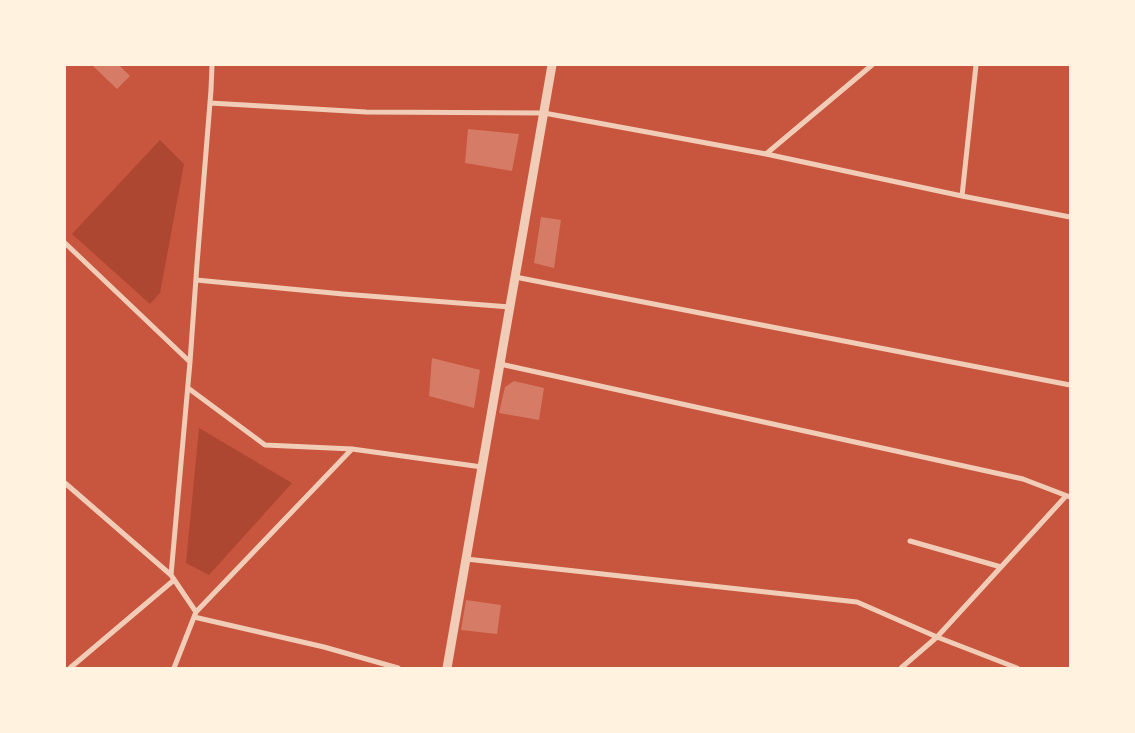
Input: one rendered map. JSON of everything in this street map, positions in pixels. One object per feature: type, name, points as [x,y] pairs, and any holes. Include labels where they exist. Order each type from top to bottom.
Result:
[{"type":"street","points":[[70,668],[172,578],[212,65]]},
{"type":"street","points":[[447,668],[552,65]]},
{"type":"street","points":[[766,154],[872,65]]},
{"type":"street","points":[[962,196],[976,65]]},
{"type":"street","points":[[210,103],[366,112],[544,114],[766,154],[1070,217]]},
{"type":"street","points":[[65,243],[190,362]]},
{"type":"street","points":[[515,277],[1070,385]]},
{"type":"street","points":[[196,280],[510,307]]},
{"type":"street","points":[[500,364],[1023,479],[1068,497],[937,637],[901,668]]},
{"type":"street","points":[[188,388],[265,445],[352,449],[482,466]]},
{"type":"street","points":[[174,668],[195,615],[352,449]]},
{"type":"street","points":[[65,482],[172,578],[195,615],[324,647],[398,668]]},
{"type":"street","points":[[910,541],[1001,567]]},
{"type":"street","points":[[466,559],[857,602],[937,637],[1017,668]]},
{"type":"shaded area","points":[[160,140],[184,164],[160,293],[150,304],[72,234]]},
{"type":"shaded area","points":[[199,428],[292,483],[209,575],[186,563]]},
{"type":"building","points":[[92,65],[119,65],[130,76],[117,89]]},
{"type":"building","points":[[468,129],[519,134],[512,171],[465,163]]},
{"type":"building","points":[[541,217],[561,220],[554,268],[534,263]]},
{"type":"building","points":[[432,358],[480,370],[474,408],[429,396]]},
{"type":"building","points":[[514,381],[544,388],[539,420],[499,413],[505,387]]},
{"type":"building","points":[[466,600],[501,605],[497,634],[461,630]]}]
